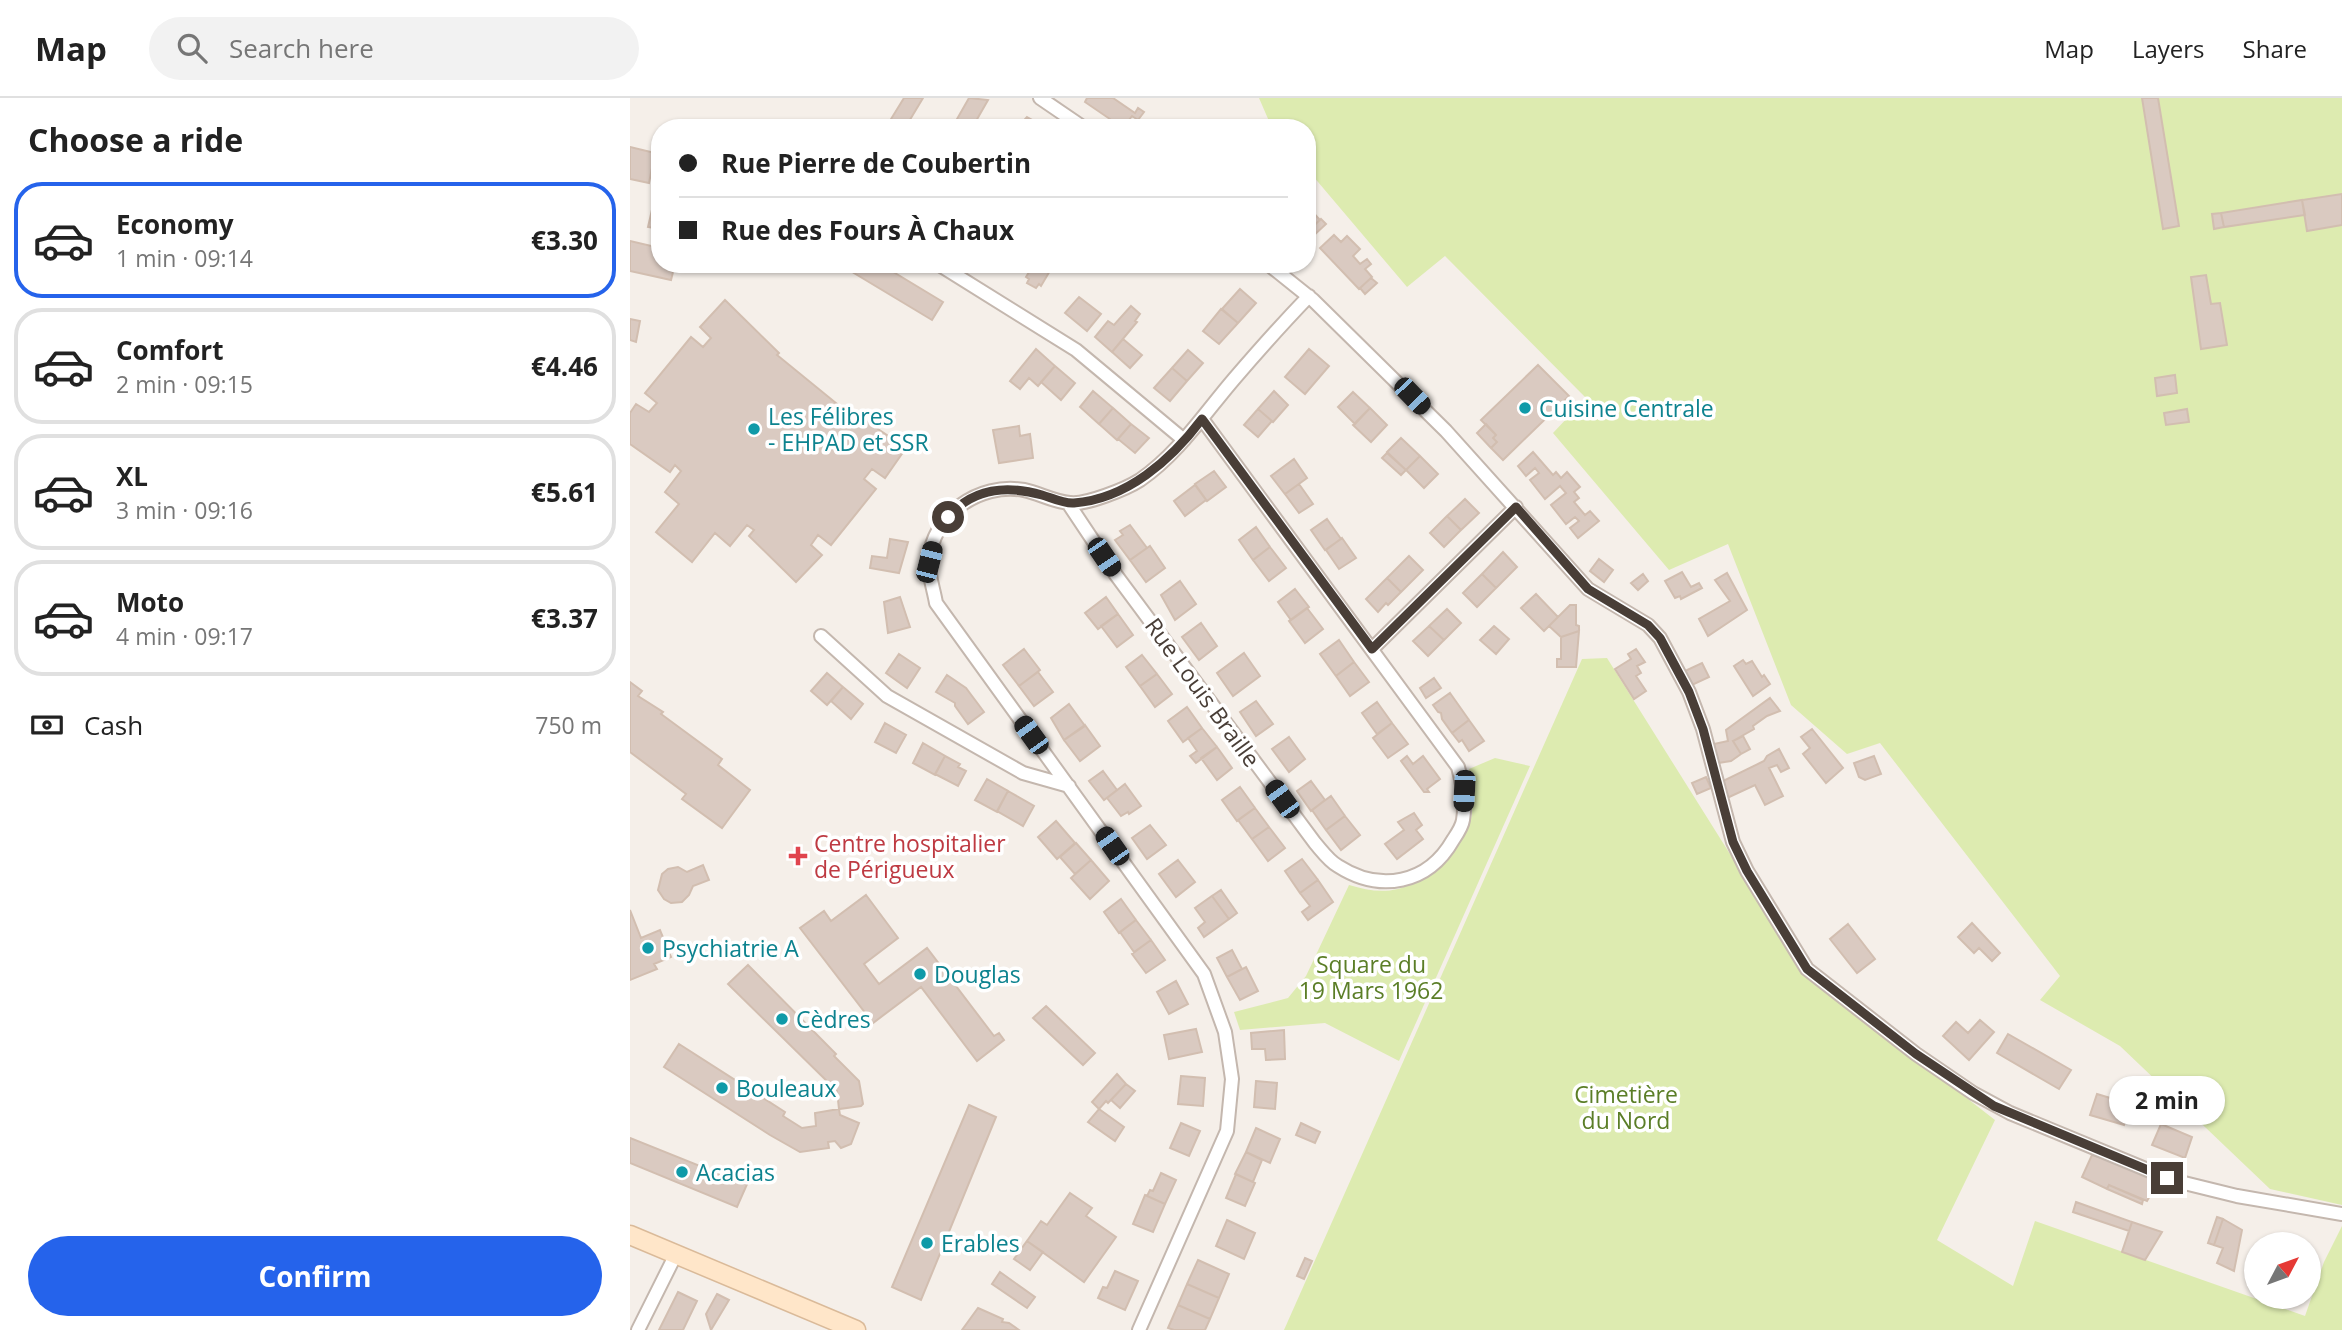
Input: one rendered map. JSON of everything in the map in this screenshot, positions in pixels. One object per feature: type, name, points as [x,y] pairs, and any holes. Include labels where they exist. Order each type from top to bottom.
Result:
[{"type":"main road","points":[[630,1235],[856,1330]]},
{"type":"street","points":[[1048,100],[1072,119]]},
{"type":"street","points":[[952,273],[1076,350],[1184,440]]},
{"type":"street","points":[[1280,273],[1309,296],[1412,396],[1588,589],[1648,625],[1660,638],[1689,692],[1703,729],[1733,842],[1747,871],[1807,969],[1916,1054],[1973,1093],[2010,1113],[2172,1180],[2237,1196],[2342,1214]]},
{"type":"street","points":[[1139,1330],[1227,1131],[1232,1079],[1225,1032],[1203,974],[936,603],[929,562],[937,530],[960,504],[990,491],[1021,489],[1068,503],[1110,495],[1138,481],[1161,464],[1184,440],[1309,296]]},
{"type":"street","name":"Rue Louis Braille","points":[[1068,503],[1116,575],[1315,843],[1336,865],[1367,880],[1396,882],[1421,874],[1446,853],[1463,823],[1464,791],[1458,767],[1202,419]]},
{"type":"street","points":[[1372,649],[1516,507]]},
{"type":"street","points":[[821,636],[887,696],[1023,773],[1069,786]]},
{"type":"street","points":[[638,1330],[676,1254]]},
{"type":"green space","points":[[1259,98],[2342,98],[2342,1205],[2270,1189],[2120,1046],[2040,1000],[2060,976],[1880,743],[1847,754],[1791,705],[1728,544],[1669,570],[1553,433],[1586,398],[1445,256],[1407,287],[1316,180],[1316,119],[1268,119]]},
{"type":"green space","name":"Cimetière du Nord","points":[[1607,658],[1804,972],[1995,1120],[1937,1240],[2013,1286],[2035,1221],[2244,1295],[2244,1309],[2285,1309],[2305,1316],[2307,1309],[2321,1309],[2321,1271],[2342,1226],[2342,1330],[1284,1330],[1582,659]]},
{"type":"green space","name":"Square du 19 Mars 1962","points":[[1495,758],[1530,766],[1399,1061],[1325,1023],[1240,1030],[1234,1012],[1288,998],[1306,976],[1349,885],[1386,891],[1398,889],[1421,878],[1444,859],[1469,824],[1472,808],[1469,769]]},
{"type":"building","points":[[904,98],[923,98],[910,119],[891,119]]},
{"type":"building","points":[[969,98],[988,100],[977,119],[957,119]]},
{"type":"building","points":[[1087,98],[1113,98],[1135,113],[1138,108],[1144,112],[1139,119],[1132,116],[1130,119],[1110,119],[1085,102]]},
{"type":"building","points":[[2142,98],[2158,98],[2179,226],[2163,229]]},
{"type":"building","points":[[630,147],[651,152],[649,183],[630,179]]},
{"type":"building","points":[[2342,194],[2342,225],[2307,231],[2302,200]]},
{"type":"building","points":[[2302,200],[2305,215],[2224,227],[2221,213]]},
{"type":"building","points":[[2221,213],[2224,227],[2214,229],[2212,214]]},
{"type":"building","points":[[1321,219],[1326,224],[1316,233],[1316,224]]},
{"type":"building","points":[[1334,235],[1341,242],[1347,236],[1360,249],[1353,256],[1360,264],[1367,259],[1371,264],[1365,269],[1372,277],[1359,289],[1320,248]]},
{"type":"building","points":[[630,241],[651,246],[651,273],[673,273],[671,280],[630,271]]},
{"type":"building","points":[[854,273],[895,273],[943,302],[932,320]]},
{"type":"building","points":[[1028,273],[1049,273],[1041,286],[1039,284],[1036,288],[1027,283],[1029,279],[1026,277]]},
{"type":"building","points":[[2206,275],[2211,304],[2220,303],[2227,345],[2201,349],[2191,277]]},
{"type":"building","points":[[1371,278],[1377,283],[1365,294],[1360,288]]},
{"type":"building","points":[[1240,289],[1256,303],[1238,323],[1222,309]]},
{"type":"building","points":[[1079,297],[1101,314],[1087,331],[1065,313]]},
{"type":"building","name":"Les Félibres - EHPAD et SSR","points":[[725,300],[779,353],[777,355],[842,408],[844,406],[906,448],[885,478],[872,469],[864,479],[876,489],[831,545],[818,535],[811,545],[822,555],[796,582],[749,536],[754,530],[747,525],[730,546],[715,533],[692,562],[656,532],[679,504],[665,492],[681,471],[675,465],[670,472],[630,444],[630,413],[636,404],[649,412],[657,403],[645,393],[691,337],[703,347],[711,338],[700,327]]},
{"type":"building","points":[[1131,306],[1140,314],[1135,321],[1137,322],[1112,352],[1095,337],[1108,321],[1114,325]]},
{"type":"building","points":[[1221,309],[1238,323],[1219,344],[1203,331]]},
{"type":"building","points":[[630,319],[640,321],[636,342],[630,340]]},
{"type":"building","points":[[1123,339],[1142,355],[1130,368],[1112,352]]},
{"type":"building","points":[[1036,349],[1055,366],[1038,386],[1029,378],[1020,389],[1010,381]]},
{"type":"building","points":[[1309,349],[1329,366],[1305,394],[1285,377]]},
{"type":"building","points":[[1188,350],[1203,363],[1187,381],[1172,368]]},
{"type":"building","name":"Cuisine Centrale","points":[[1538,365],[1569,396],[1503,460],[1491,448],[1497,442],[1493,438],[1496,435],[1481,420]]},
{"type":"building","points":[[1055,366],[1075,383],[1061,400],[1041,382]]},
{"type":"building","points":[[1172,368],[1187,381],[1170,401],[1154,388]]},
{"type":"building","points":[[2175,375],[2177,393],[2157,396],[2155,378]]},
{"type":"building","points":[[1093,391],[1113,408],[1099,424],[1080,407]]},
{"type":"building","points":[[1274,391],[1288,405],[1273,422],[1258,409]]},
{"type":"building","points":[[1353,392],[1370,408],[1355,424],[1338,407]]},
{"type":"building","points":[[1113,408],[1131,424],[1117,440],[1099,424]]},
{"type":"building","points":[[1370,408],[1387,425],[1371,442],[1353,425]]},
{"type":"building","points":[[1258,409],[1272,421],[1258,437],[1244,425]]},
{"type":"building","points":[[2187,409],[2189,422],[2166,425],[2164,413]]},
{"type":"building","points":[[1131,424],[1149,438],[1135,453],[1118,439]]},
{"type":"building","points":[[1486,424],[1496,435],[1493,438],[1497,442],[1491,448],[1477,433]]},
{"type":"building","points":[[1019,426],[1020,436],[1030,434],[1033,458],[999,463],[993,430]]},
{"type":"building","points":[[1401,438],[1420,456],[1406,470],[1387,452]]},
{"type":"building","points":[[1533,452],[1553,475],[1556,472],[1561,478],[1567,472],[1580,487],[1574,492],[1579,498],[1574,502],[1585,515],[1590,511],[1599,521],[1578,538],[1570,528],[1579,521],[1575,517],[1566,524],[1551,505],[1566,493],[1560,486],[1545,499],[1530,480],[1539,473],[1535,468],[1526,476],[1518,466]]},
{"type":"building","points":[[1387,453],[1406,470],[1401,475],[1382,458]]},
{"type":"building","points":[[1420,456],[1438,474],[1424,488],[1406,470]]},
{"type":"building","points":[[1294,459],[1307,478],[1285,494],[1271,476]]},
{"type":"building","points":[[1214,471],[1226,487],[1207,501],[1195,484]]},
{"type":"building","points":[[1299,484],[1313,504],[1299,513],[1285,494]]},
{"type":"building","points":[[1195,485],[1206,500],[1185,516],[1174,501]]},
{"type":"building","points":[[1465,499],[1479,513],[1461,530],[1447,516]]},
{"type":"building","points":[[1447,516],[1461,530],[1444,547],[1430,533]]},
{"type":"building","points":[[1327,519],[1341,539],[1325,550],[1311,530]]},
{"type":"building","points":[[1130,525],[1147,548],[1130,560],[1115,540],[1123,535],[1120,531]]},
{"type":"building","points":[[1256,527],[1270,547],[1253,560],[1239,540]]},
{"type":"building","points":[[1342,538],[1356,558],[1339,569],[1326,550]]},
{"type":"building","points":[[890,539],[908,542],[899,573],[870,568],[872,556],[887,558]]},
{"type":"building","points":[[1150,546],[1165,568],[1146,582],[1130,560]]},
{"type":"building","points":[[1270,547],[1286,568],[1269,581],[1253,560]]},
{"type":"building","points":[[1503,552],[1517,567],[1496,588],[1482,574]]},
{"type":"building","points":[[1409,556],[1423,570],[1401,592],[1387,578]]},
{"type":"building","points":[[1599,559],[1613,570],[1604,582],[1590,571]]},
{"type":"building","points":[[1682,572],[1691,587],[1699,583],[1702,588],[1681,599],[1680,596],[1675,598],[1665,581]]},
{"type":"building","points":[[1727,573],[1747,610],[1708,636],[1699,619],[1730,601],[1715,580]]},
{"type":"building","points":[[1482,574],[1496,588],[1477,607],[1463,593]]},
{"type":"building","points":[[1643,574],[1648,581],[1638,590],[1631,583]]},
{"type":"building","points":[[1387,578],[1401,592],[1378,612],[1366,599]]},
{"type":"building","points":[[1180,581],[1196,604],[1175,620],[1161,595]]},
{"type":"building","points":[[1295,589],[1309,607],[1291,620],[1278,602]]},
{"type":"building","points":[[1536,594],[1558,617],[1544,631],[1521,608]]},
{"type":"building","points":[[900,597],[910,627],[888,633],[884,602]]},
{"type":"building","points":[[1106,597],[1118,614],[1098,629],[1085,613]]},
{"type":"building","points":[[1570,605],[1576,605],[1576,625],[1579,626],[1579,631],[1561,637],[1549,626]]},
{"type":"building","points":[[1307,608],[1323,629],[1305,643],[1289,621]]},
{"type":"building","points":[[1447,609],[1461,623],[1444,640],[1429,626]]},
{"type":"building","points":[[1118,614],[1133,635],[1117,647],[1101,626]]},
{"type":"building","points":[[1201,623],[1217,646],[1199,660],[1182,637]]},
{"type":"building","points":[[1429,626],[1444,640],[1428,656],[1413,641]]},
{"type":"building","points":[[1494,626],[1509,639],[1496,654],[1480,640]]},
{"type":"building","points":[[1579,631],[1576,667],[1557,667],[1557,659],[1561,659],[1561,637]]},
{"type":"building","points":[[1339,640],[1354,662],[1336,676],[1320,654]]},
{"type":"building","points":[[1024,649],[1040,670],[1019,686],[1003,665]]},
{"type":"building","points":[[1636,649],[1645,662],[1637,666],[1641,673],[1636,676],[1646,691],[1634,699],[1615,669],[1631,659],[1628,654]]},
{"type":"building","points":[[1244,653],[1260,676],[1233,696],[1217,673]]},
{"type":"building","points":[[899,654],[920,668],[907,688],[886,673]]},
{"type":"building","points":[[1142,655],[1157,674],[1140,686],[1126,667]]},
{"type":"building","points":[[1743,660],[1746,664],[1752,661],[1770,684],[1753,696],[1734,666]]},
{"type":"building","points":[[1354,662],[1369,682],[1350,696],[1336,676]]},
{"type":"building","points":[[1702,663],[1709,677],[1692,685],[1685,671]]},
{"type":"building","points":[[1038,672],[1053,692],[1034,706],[1019,686]]},
{"type":"building","points":[[827,673],[843,687],[827,705],[811,691]]},
{"type":"building","points":[[1157,674],[1172,694],[1155,707],[1140,686]]},
{"type":"building","points":[[947,675],[966,688],[984,712],[968,724],[955,703],[936,692]]},
{"type":"building","points":[[1434,678],[1441,688],[1426,698],[1420,688]]},
{"type":"building","points":[[630,682],[642,691],[638,696],[663,712],[661,714],[722,759],[718,765],[750,790],[722,828],[682,799],[686,794],[630,752]]},
{"type":"building","points":[[843,687],[863,704],[851,719],[831,701]]},
{"type":"building","points":[[1450,693],[1469,720],[1452,733],[1441,713],[1433,705]]},
{"type":"building","points":[[1770,698],[1780,711],[1767,716],[1753,726],[1754,729],[1733,741],[1741,754],[1731,761],[1718,763],[1714,744],[1728,741],[1726,730]]},
{"type":"building","points":[[1256,701],[1273,724],[1256,736],[1240,712]]},
{"type":"building","points":[[1377,702],[1392,723],[1377,734],[1362,713]]},
{"type":"building","points":[[1069,704],[1085,726],[1064,740],[1051,718]]},
{"type":"building","points":[[1187,707],[1202,728],[1183,742],[1168,721]]},
{"type":"building","points":[[1469,720],[1484,741],[1469,751],[1462,740],[1459,742],[1452,733]]},
{"type":"building","points":[[885,723],[906,735],[896,753],[875,742]]},
{"type":"building","points":[[1392,723],[1408,744],[1388,758],[1373,738]]},
{"type":"building","points":[[1085,725],[1100,746],[1080,761],[1064,740]]},
{"type":"building","points":[[1202,728],[1217,747],[1196,763],[1190,756],[1197,751],[1188,738]]},
{"type":"building","points":[[1812,729],[1843,768],[1826,783],[1803,754],[1810,748],[1801,737]]},
{"type":"building","points":[[1743,736],[1750,749],[1741,754],[1733,741]]},
{"type":"building","points":[[1289,737],[1305,759],[1289,772],[1272,749]]},
{"type":"building","points":[[923,743],[945,756],[935,775],[913,763]]},
{"type":"building","points":[[1217,747],[1232,768],[1217,780],[1201,758]]},
{"type":"building","points":[[1779,749],[1789,768],[1781,772],[1777,765],[1769,768],[1783,796],[1765,805],[1755,785],[1727,798],[1723,781],[1764,761]]},
{"type":"building","points":[[945,756],[960,764],[958,767],[966,771],[958,786],[935,774]]},
{"type":"building","points":[[1407,756],[1413,764],[1423,756],[1440,779],[1427,789],[1429,792],[1424,792],[1401,761]]},
{"type":"building","points":[[1874,756],[1881,774],[1865,780],[1859,777],[1854,763]]},
{"type":"building","points":[[1103,771],[1117,790],[1104,800],[1089,781]]},
{"type":"building","points":[[1706,777],[1711,788],[1697,794],[1692,783]]},
{"type":"building","points":[[987,779],[1008,791],[997,812],[975,800]]},
{"type":"building","points":[[1311,781],[1325,800],[1311,811],[1297,791]]},
{"type":"building","points":[[1125,784],[1141,806],[1121,816],[1107,798]]},
{"type":"building","points":[[1240,787],[1255,808],[1237,821],[1222,800]]},
{"type":"building","points":[[1008,791],[1034,806],[1023,826],[997,811]]},
{"type":"building","points":[[1331,796],[1345,816],[1326,830],[1312,810]]},
{"type":"building","points":[[1255,808],[1269,827],[1252,839],[1238,820]]},
{"type":"building","points":[[1414,813],[1422,825],[1416,830],[1423,839],[1397,859],[1385,844],[1404,830],[1398,822]]},
{"type":"building","points":[[1345,816],[1360,835],[1341,850],[1326,830]]},
{"type":"building","points":[[1056,821],[1075,843],[1057,859],[1038,837]]},
{"type":"building","points":[[1150,825],[1166,845],[1147,859],[1132,838]]},
{"type":"building","points":[[1269,827],[1285,848],[1268,861],[1252,839]]},
{"type":"building","points":[[1076,843],[1091,860],[1075,874],[1060,857]]},
{"type":"building","points":[[1302,859],[1318,880],[1300,893],[1285,871]]},
{"type":"building","points":[[1091,860],[1109,881],[1090,899],[1071,878]]},
{"type":"building","points":[[1178,860],[1195,882],[1176,897],[1159,874]]},
{"type":"building","points":[[703,865],[709,880],[693,886],[682,902],[671,903],[664,899],[658,890],[662,874],[668,869],[678,867],[687,872]]},
{"type":"building","points":[[1318,880],[1333,902],[1308,920],[1302,912],[1310,906],[1300,893]]},
{"type":"building","points":[[1221,890],[1237,913],[1229,919],[1212,896]]},
{"type":"building","name":"Douglas","points":[[866,895],[898,938],[864,964],[879,984],[927,948],[994,1036],[999,1033],[1004,1040],[977,1061],[921,987],[873,1023],[800,928],[824,911],[831,921]]},
{"type":"building","points":[[1212,896],[1229,919],[1204,937],[1198,928],[1205,922],[1195,908]]},
{"type":"building","points":[[1121,899],[1136,920],[1119,933],[1104,912]]},
{"type":"building","name":"Psychiatrie A","points":[[630,910],[641,938],[660,930],[671,957],[654,964],[657,969],[630,980]]},
{"type":"building","points":[[1136,920],[1151,940],[1134,952],[1120,932]]},
{"type":"building","points":[[1972,923],[2000,953],[1992,961],[1979,948],[1974,953],[1958,937]]},
{"type":"building","points":[[1848,924],[1875,959],[1857,973],[1830,939]]},
{"type":"building","points":[[1151,940],[1165,960],[1146,973],[1132,954]]},
{"type":"building","points":[[1232,950],[1242,969],[1227,977],[1217,958]]},
{"type":"building","name":"Cèdres","points":[[748,965],[859,1081],[863,1104],[861,1106],[839,1109],[837,1091],[728,984]]},
{"type":"building","points":[[1246,967],[1258,991],[1240,1000],[1227,977]]},
{"type":"building","points":[[1176,981],[1188,1004],[1169,1014],[1157,992]]},
{"type":"building","points":[[1046,1006],[1095,1053],[1083,1065],[1033,1018]]},
{"type":"building","points":[[1980,1020],[1994,1032],[1969,1060],[1943,1036],[1956,1022],[1968,1033]]},
{"type":"building","points":[[1196,1029],[1202,1052],[1169,1059],[1164,1035]]},
{"type":"building","points":[[1284,1030],[1285,1059],[1266,1060],[1265,1049],[1252,1049],[1251,1033]]},
{"type":"building","points":[[2008,1034],[2071,1070],[2059,1089],[1997,1053]]},
{"type":"building","name":"Bouleaux","points":[[679,1044],[785,1112],[783,1116],[802,1128],[816,1126],[815,1113],[839,1109],[840,1115],[859,1123],[851,1144],[841,1148],[835,1141],[828,1142],[829,1148],[800,1152],[770,1135],[664,1067]]},
{"type":"building","points":[[1117,1074],[1126,1084],[1099,1109],[1092,1102]]},
{"type":"building","points":[[1181,1076],[1205,1078],[1203,1106],[1178,1104]]},
{"type":"building","points":[[1256,1081],[1277,1083],[1275,1109],[1254,1107]]},
{"type":"building","points":[[1126,1084],[1135,1091],[1120,1108],[1111,1100]]},
{"type":"building","points":[[2097,1094],[2130,1104],[2124,1125],[2090,1115]]},
{"type":"building","name":"Erables","points":[[969,1105],[996,1117],[921,1300],[892,1287]]},
{"type":"building","points":[[1099,1109],[1124,1127],[1115,1141],[1088,1122]]},
{"type":"building","points":[[1181,1123],[1200,1131],[1189,1156],[1170,1148]]},
{"type":"building","points":[[1301,1123],[1320,1132],[1315,1143],[1296,1135]]},
{"type":"building","points":[[2161,1124],[2192,1137],[2185,1158],[2152,1145]]},
{"type":"building","points":[[1256,1128],[1280,1139],[1270,1163],[1246,1152]]},
{"type":"building","name":"Acacias","points":[[630,1138],[742,1183],[743,1180],[748,1182],[737,1207],[630,1163]]},
{"type":"building","points":[[1246,1152],[1262,1160],[1253,1182],[1235,1174]]},
{"type":"building","points":[[2092,1155],[2119,1163],[2149,1178],[2154,1189],[2147,1201],[2109,1185],[2107,1189],[2082,1177]]},
{"type":"building","points":[[1161,1173],[1176,1180],[1165,1204],[1147,1196],[1150,1190],[1153,1191]]},
{"type":"building","points":[[1236,1174],[1255,1183],[1245,1206],[1226,1198]]},
{"type":"building","points":[[2109,1185],[2143,1200],[2142,1204],[2107,1189]]},
{"type":"building","points":[[1070,1193],[1092,1208],[1086,1216],[1116,1237],[1084,1282],[1027,1241],[1041,1221],[1047,1225]]},
{"type":"building","points":[[1145,1195],[1165,1204],[1153,1232],[1133,1224]]},
{"type":"building","points":[[2076,1202],[2132,1222],[2129,1231],[2073,1212]]},
{"type":"building","points":[[2217,1217],[2223,1219],[2214,1245],[2208,1243]]},
{"type":"building","points":[[2223,1219],[2242,1230],[2234,1271],[2217,1263],[2223,1248],[2214,1245]]},
{"type":"building","points":[[1227,1220],[1255,1233],[1244,1259],[1216,1246]]},
{"type":"building","points":[[2132,1222],[2162,1232],[2145,1260],[2122,1252]]},
{"type":"building","points":[[1027,1241],[1043,1252],[1030,1270],[1014,1259]]},
{"type":"building","points":[[1305,1258],[1312,1261],[1304,1279],[1297,1276]]},
{"type":"building","points":[[1198,1260],[1229,1274],[1219,1298],[1187,1284]]},
{"type":"building","points":[[1115,1271],[1138,1281],[1125,1310],[1098,1298],[1103,1287],[1107,1288]]},
{"type":"building","points":[[1000,1272],[1035,1297],[1027,1308],[992,1284]]},
{"type":"building","points":[[1187,1284],[1219,1298],[1210,1319],[1178,1305]]},
{"type":"building","points":[[678,1292],[697,1301],[683,1330],[659,1330]]},
{"type":"building","points":[[717,1294],[729,1300],[711,1330],[706,1314]]},
{"type":"building","points":[[1178,1305],[1210,1319],[1205,1330],[1168,1328]]},
{"type":"building","points":[[978,1308],[1003,1319],[1002,1322],[1019,1330],[962,1330]]},
{"type":"place","name":"Cuisine Centrale","points":[[1525,408]]},
{"type":"place","name":"Les Félibres - EHPAD et SSR","points":[[754,429]]},
{"type":"place","name":"Centre hospitalier de Périgueux","points":[[798,856]]},
{"type":"place","name":"Psychiatrie A","points":[[648,948]]},
{"type":"place","name":"Douglas","points":[[920,974]]},
{"type":"place","name":"Cèdres","points":[[782,1019]]},
{"type":"place","name":"Bouleaux","points":[[722,1088]]},
{"type":"place","name":"Acacias","points":[[682,1172]]},
{"type":"place","name":"Erables","points":[[927,1243]]},
{"type":"route","points":[[948,517],[960,504],[990,491],[1021,489],[1071,504],[1110,495],[1138,481],[1161,464],[1202,419],[1372,649],[1516,507],[1588,589],[1603,600],[1632,614],[1660,638],[1689,692],[1703,729],[1733,842],[1747,871],[1807,969],[1916,1054],[1994,1106],[2167,1178]]}]
